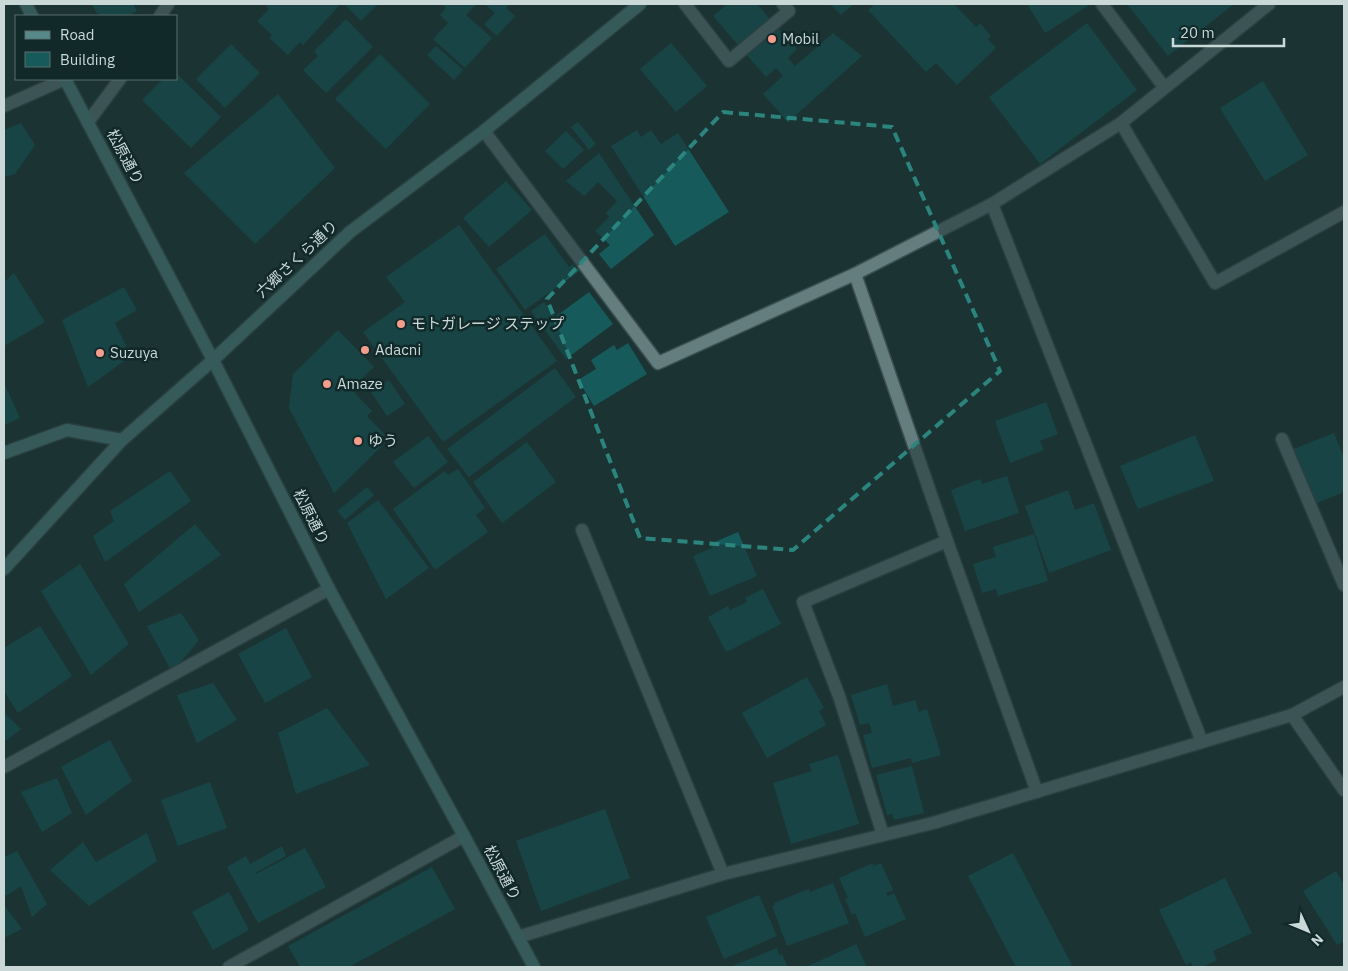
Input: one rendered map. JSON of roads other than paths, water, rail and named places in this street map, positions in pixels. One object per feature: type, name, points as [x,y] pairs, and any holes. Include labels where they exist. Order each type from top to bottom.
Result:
[{"type":"main road","name":"六郷さくら通り","points":[[4,569],[122,440],[213,360],[350,232],[484,131],[640,4]]},
{"type":"main road","name":"松原通り","points":[[66,80],[213,360],[329,588],[534,967]]},
{"type":"main road","points":[[4,453],[68,430],[122,440]]},
{"type":"street","points":[[161,15],[168,4]]},
{"type":"street","points":[[685,4],[729,61],[789,11],[783,4]]},
{"type":"street","points":[[1102,4],[1164,87]]},
{"type":"street","points":[[484,131],[658,363],[855,274],[992,204],[1121,123],[1270,4]]},
{"type":"street","points":[[4,106],[63,80]]},
{"type":"street","points":[[88,122],[119,80]]},
{"type":"street","points":[[1121,123],[1216,283],[1344,212]]},
{"type":"street","points":[[992,204],[1202,742]]},
{"type":"street","points":[[855,274],[1037,792]]},
{"type":"street","points":[[1282,439],[1344,585]]},
{"type":"street","points":[[582,530],[723,874]]},
{"type":"street","points":[[883,835],[839,696],[803,602],[948,541]]},
{"type":"street","points":[[4,767],[329,588]]},
{"type":"street","points":[[518,937],[723,874],[933,823],[1292,715],[1344,687]]},
{"type":"street","points":[[1292,715],[1344,790]]},
{"type":"street","points":[[229,967],[464,836]]},
{"type":"place","name":"Mobil","points":[[772,39]]},
{"type":"place","name":"モトガレージ ステップ","points":[[401,324]]},
{"type":"place","name":"Adacni","points":[[365,350]]},
{"type":"place","name":"Suzuya","points":[[100,353]]},
{"type":"place","name":"Amaze","points":[[327,384]]},
{"type":"place","name":"ゆう","points":[[358,441]]}]
